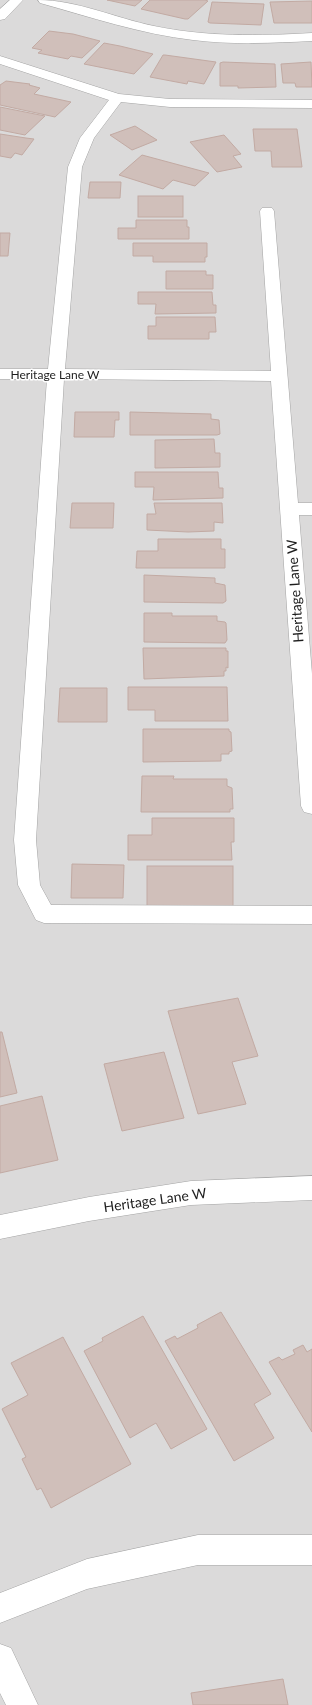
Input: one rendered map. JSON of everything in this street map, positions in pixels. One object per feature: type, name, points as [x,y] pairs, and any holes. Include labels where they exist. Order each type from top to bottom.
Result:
[{"type":"street","points":[[44,0],[144,28],[192,36],[234,39],[312,37]]},
{"type":"street","points":[[0,1],[15,2]]},
{"type":"street","points":[[0,16],[15,2]]},
{"type":"street","points":[[0,60],[117,98],[170,103],[312,104]]},
{"type":"street","points":[[117,98],[87,138],[75,167],[56,375],[25,840],[29,885],[44,914],[312,915]]},
{"type":"street","name":"Heritage Lane W","points":[[267,211],[312,806]]},
{"type":"street","name":"Heritage Lane W","points":[[0,374],[279,376]]},
{"type":"street","points":[[289,509],[312,508]]},
{"type":"street","name":"Heritage Lane W","points":[[0,1227],[89,1209],[191,1193],[312,1188]]},
{"type":"street","points":[[0,1608],[87,1574],[198,1550],[312,1550]]},
{"type":"street","points":[[0,1659],[22,1705]]},
{"type":"shaded area","points":[[0,0],[312,0],[312,1705],[0,1705]]},
{"type":"building","points":[[107,0],[142,0],[135,6]]},
{"type":"building","points":[[150,0],[208,1],[188,19],[185,19],[141,9]]},
{"type":"building","points":[[312,1],[312,23],[274,23],[270,2]]},
{"type":"building","points":[[212,2],[264,4],[261,25],[210,23],[208,22]]},
{"type":"building","points":[[49,31],[73,34],[100,41],[82,58],[71,56],[68,59],[38,53],[42,50],[32,48]]},
{"type":"building","points":[[104,43],[153,54],[134,74],[84,64]]},
{"type":"building","points":[[163,55],[216,62],[204,84],[188,81],[187,84],[150,77]]},
{"type":"building","points":[[311,62],[312,87],[296,87],[295,83],[283,83],[281,64]]},
{"type":"building","points":[[220,63],[275,64],[276,87],[238,88],[238,86],[220,86]]},
{"type":"building","points":[[6,81],[30,84],[29,85],[40,88],[34,94],[71,102],[55,117],[0,105],[0,85]]},
{"type":"building","points":[[0,107],[45,116],[25,135],[0,130]]},
{"type":"building","points":[[135,126],[157,140],[132,150],[110,135]]},
{"type":"building","points":[[253,129],[297,129],[302,167],[272,167],[271,151],[255,151]]},
{"type":"building","points":[[0,134],[34,139],[22,155],[15,153],[11,158],[0,156]]},
{"type":"building","points":[[224,135],[241,154],[233,156],[242,167],[217,172],[190,142]]},
{"type":"building","points":[[142,155],[209,173],[195,186],[173,180],[163,189],[119,175]]},
{"type":"building","points":[[90,182],[121,182],[120,198],[88,198]]},
{"type":"building","points":[[138,196],[183,196],[183,217],[138,217]]},
{"type":"building","points":[[136,220],[187,220],[187,227],[189,227],[189,239],[118,239],[118,228],[136,228]]},
{"type":"building","points":[[0,233],[10,233],[8,256],[0,256]]},
{"type":"building","points":[[133,243],[207,243],[207,257],[205,257],[205,262],[153,262],[153,256],[133,256]]},
{"type":"building","points":[[166,271],[206,271],[206,275],[213,275],[213,289],[166,289]]},
{"type":"building","points":[[138,292],[212,292],[213,305],[216,305],[216,313],[155,314],[156,304],[138,304]]},
{"type":"building","points":[[156,317],[215,317],[216,332],[209,332],[209,339],[148,339],[148,326],[156,326]]},
{"type":"building","points":[[75,412],[119,412],[119,420],[115,420],[114,437],[74,437]]},
{"type":"building","points":[[130,412],[211,414],[211,419],[219,420],[220,434],[130,435]]},
{"type":"building","points":[[214,439],[215,453],[220,453],[220,467],[155,468],[155,440]]},
{"type":"building","points":[[135,472],[218,472],[219,488],[223,488],[223,498],[153,500],[154,487],[135,487]]},
{"type":"building","points":[[72,503],[114,503],[113,528],[70,528]]},
{"type":"building","points":[[154,503],[222,503],[223,523],[214,522],[214,531],[188,532],[147,530],[147,514],[156,514]]},
{"type":"building","points":[[158,539],[221,539],[221,549],[225,549],[225,568],[136,568],[137,551],[158,551]]},
{"type":"building","points":[[144,575],[215,578],[215,583],[225,585],[226,601],[223,603],[144,602]]},
{"type":"building","points":[[144,613],[172,613],[172,616],[217,616],[217,621],[226,623],[227,640],[225,643],[144,642]]},
{"type":"building","points":[[143,648],[226,648],[226,651],[228,651],[228,668],[226,667],[226,671],[224,671],[224,676],[144,679]]},
{"type":"building","points":[[128,687],[227,687],[228,721],[155,721],[155,710],[128,710]]},
{"type":"building","points":[[60,688],[107,688],[107,722],[58,722]]},
{"type":"building","points":[[143,729],[229,729],[231,732],[232,751],[229,752],[229,754],[221,754],[221,761],[143,762]]},
{"type":"building","points":[[142,776],[174,776],[173,779],[227,779],[227,786],[232,788],[233,809],[230,809],[230,812],[141,812]]},
{"type":"building","points":[[152,818],[234,818],[234,842],[231,842],[232,860],[128,860],[128,835],[152,835]]},
{"type":"building","points":[[72,864],[124,865],[123,898],[71,898]]},
{"type":"building","points":[[147,866],[233,866],[233,908],[147,908]]},
{"type":"building","points":[[238,998],[258,1056],[232,1062],[246,1104],[198,1114],[168,1011]]},
{"type":"building","points":[[0,1032],[2,1032],[17,1093],[0,1097]]},
{"type":"building","points":[[164,1052],[184,1118],[122,1131],[104,1064]]},
{"type":"building","points":[[42,1096],[58,1160],[0,1173],[0,1106]]},
{"type":"building","points":[[221,1312],[271,1394],[254,1404],[274,1438],[234,1461],[165,1341],[175,1336],[177,1339],[198,1328],[197,1325]]},
{"type":"building","points":[[143,1316],[207,1429],[171,1449],[156,1423],[130,1438],[84,1351],[103,1341],[102,1338]]},
{"type":"building","points":[[63,1337],[131,1464],[51,1508],[41,1488],[37,1490],[22,1459],[26,1457],[2,1409],[28,1395],[11,1363]]},
{"type":"building","points":[[303,1345],[307,1352],[312,1349],[312,1432],[269,1362],[279,1357],[282,1360],[295,1354],[293,1350]]},
{"type":"building","points":[[283,1679],[288,1705],[193,1705],[191,1693]]}]
